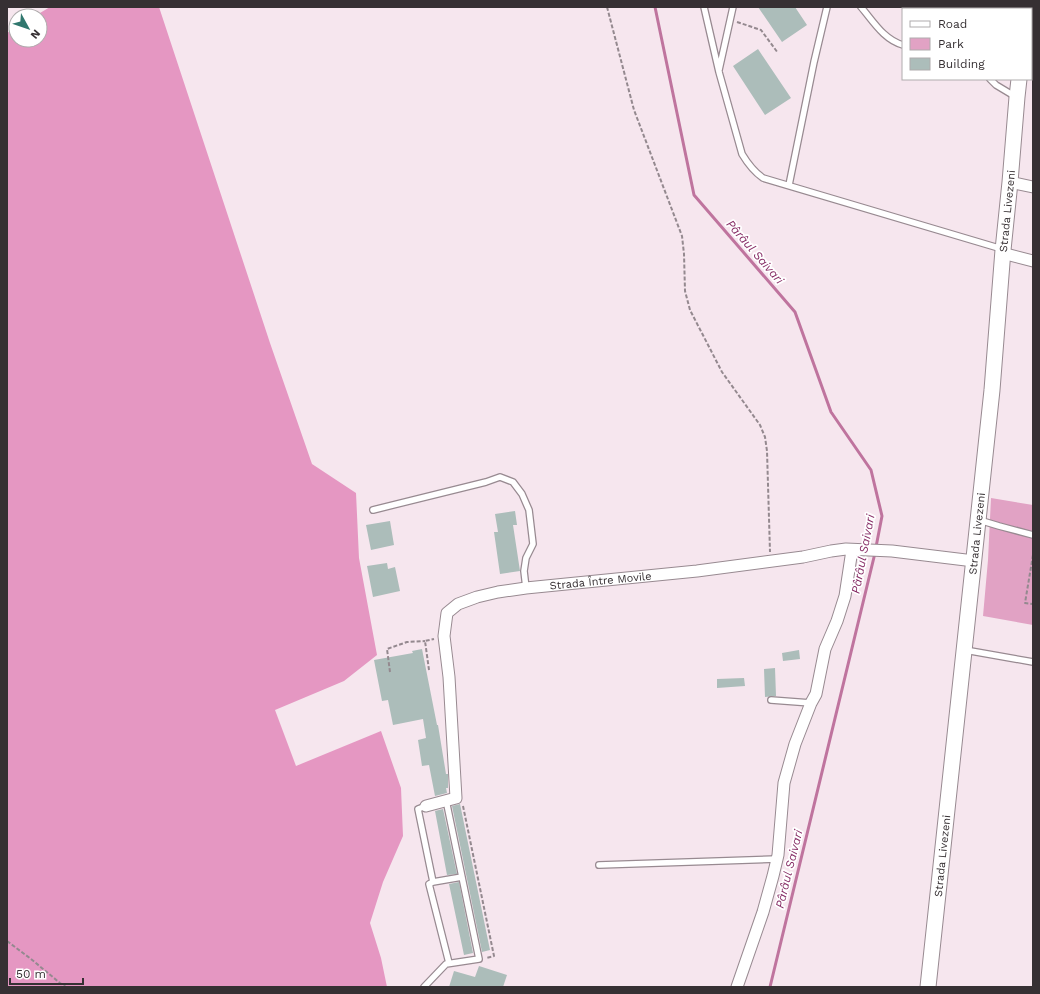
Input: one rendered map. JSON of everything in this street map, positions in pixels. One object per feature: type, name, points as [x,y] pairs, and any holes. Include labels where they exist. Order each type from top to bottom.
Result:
[{"type":"main road","name":"Strada Livezeni","points":[[928,987],[992,390],[1002,251],[1010,182],[1016,97],[1019,80]]},
{"type":"street","points":[[1010,182],[1033,187]]},
{"type":"street","points":[[1002,251],[1033,261]]},
{"type":"street","name":"Strada Între Movile","points":[[451,799],[449,677],[444,636],[447,613],[458,604],[491,593],[770,562],[803,557],[831,550],[892,551],[974,561]]},
{"type":"street","points":[[737,987],[763,912],[777,859],[784,783],[795,744],[816,694],[825,649],[837,621],[845,596],[852,550]]},
{"type":"street","points":[[426,806],[451,799]]},
{"type":"lane","points":[[704,7],[719,72],[742,154],[749,166],[763,178],[1002,251]]},
{"type":"lane","points":[[719,72],[733,7]]},
{"type":"lane","points":[[789,185],[814,62],[827,7]]},
{"type":"lane","points":[[861,7],[880,30],[890,39],[902,45]]},
{"type":"lane","points":[[991,80],[996,85],[1016,97]]},
{"type":"lane","points":[[373,510],[486,482],[500,477],[513,482],[522,494],[529,510],[533,544],[526,558],[524,571],[526,588]]},
{"type":"lane","points":[[978,519],[994,525],[1033,534]]},
{"type":"lane","points":[[965,650],[1033,662]]},
{"type":"lane","points":[[772,700],[811,703]]},
{"type":"lane","points":[[424,987],[446,964],[479,959],[462,877],[451,799]]},
{"type":"lane","points":[[426,806],[418,809],[433,882]]},
{"type":"lane","points":[[599,865],[777,859]]},
{"type":"lane","points":[[449,963],[429,884],[462,877]]},
{"type":"path","points":[[607,7],[634,110],[682,236],[685,291],[690,310],[722,372],[760,425],[765,437],[767,451],[770,562]]},
{"type":"path","points":[[730,20],[761,30],[778,53]]},
{"type":"path","points":[[1033,556],[1025,603],[1033,604]]},
{"type":"path","points":[[390,672],[387,648],[407,642],[425,641],[444,636]]},
{"type":"path","points":[[425,641],[429,670]]},
{"type":"path","points":[[451,799],[462,801],[494,956],[479,959]]},
{"type":"path","points":[[7,941],[31,958],[66,987]]},
{"type":"green space","points":[[991,498],[1033,505],[1033,625],[983,616],[988,560]]},
{"type":"shaded area","points":[[159,7],[270,343],[312,464],[356,493],[359,558],[377,655],[344,681],[275,710],[296,766],[381,731],[401,788],[403,836],[383,882],[370,923],[381,958],[387,987],[7,987],[7,33],[8,48],[48,48],[48,8]]},
{"type":"building","points":[[758,7],[795,7],[807,25],[782,42]]},
{"type":"building","points":[[758,49],[791,98],[765,115],[733,66]]},
{"type":"building","points":[[515,511],[517,525],[513,525],[520,571],[500,574],[494,532],[498,532],[495,514]]},
{"type":"building","points":[[390,521],[394,545],[371,550],[366,525]]},
{"type":"building","points":[[387,563],[388,569],[395,567],[400,591],[373,597],[367,566]]},
{"type":"building","points":[[422,649],[438,725],[446,774],[448,774],[448,788],[446,788],[447,793],[435,796],[429,765],[422,766],[418,740],[426,738],[423,719],[393,725],[388,700],[382,701],[374,660],[413,653],[412,651]]},
{"type":"building","points":[[799,650],[800,659],[783,661],[782,653]]},
{"type":"building","points":[[775,668],[776,696],[765,697],[764,669]]},
{"type":"building","points":[[744,678],[745,686],[717,688],[717,679]]},
{"type":"building","points":[[460,804],[490,950],[482,952],[452,806]]},
{"type":"building","points":[[443,809],[457,874],[447,875],[435,811]]},
{"type":"building","points":[[459,882],[473,953],[464,955],[449,884]]},
{"type":"building","points":[[479,966],[507,975],[503,987],[449,987],[454,971],[475,977]]},
{"type":"waterway","name":"Pârâul Saivari","points":[[655,7],[694,195],[795,312],[831,412],[871,470],[882,516],[876,547]]},
{"type":"waterway","name":"Pârâul Saivari","points":[[770,987],[875,553]]}]
